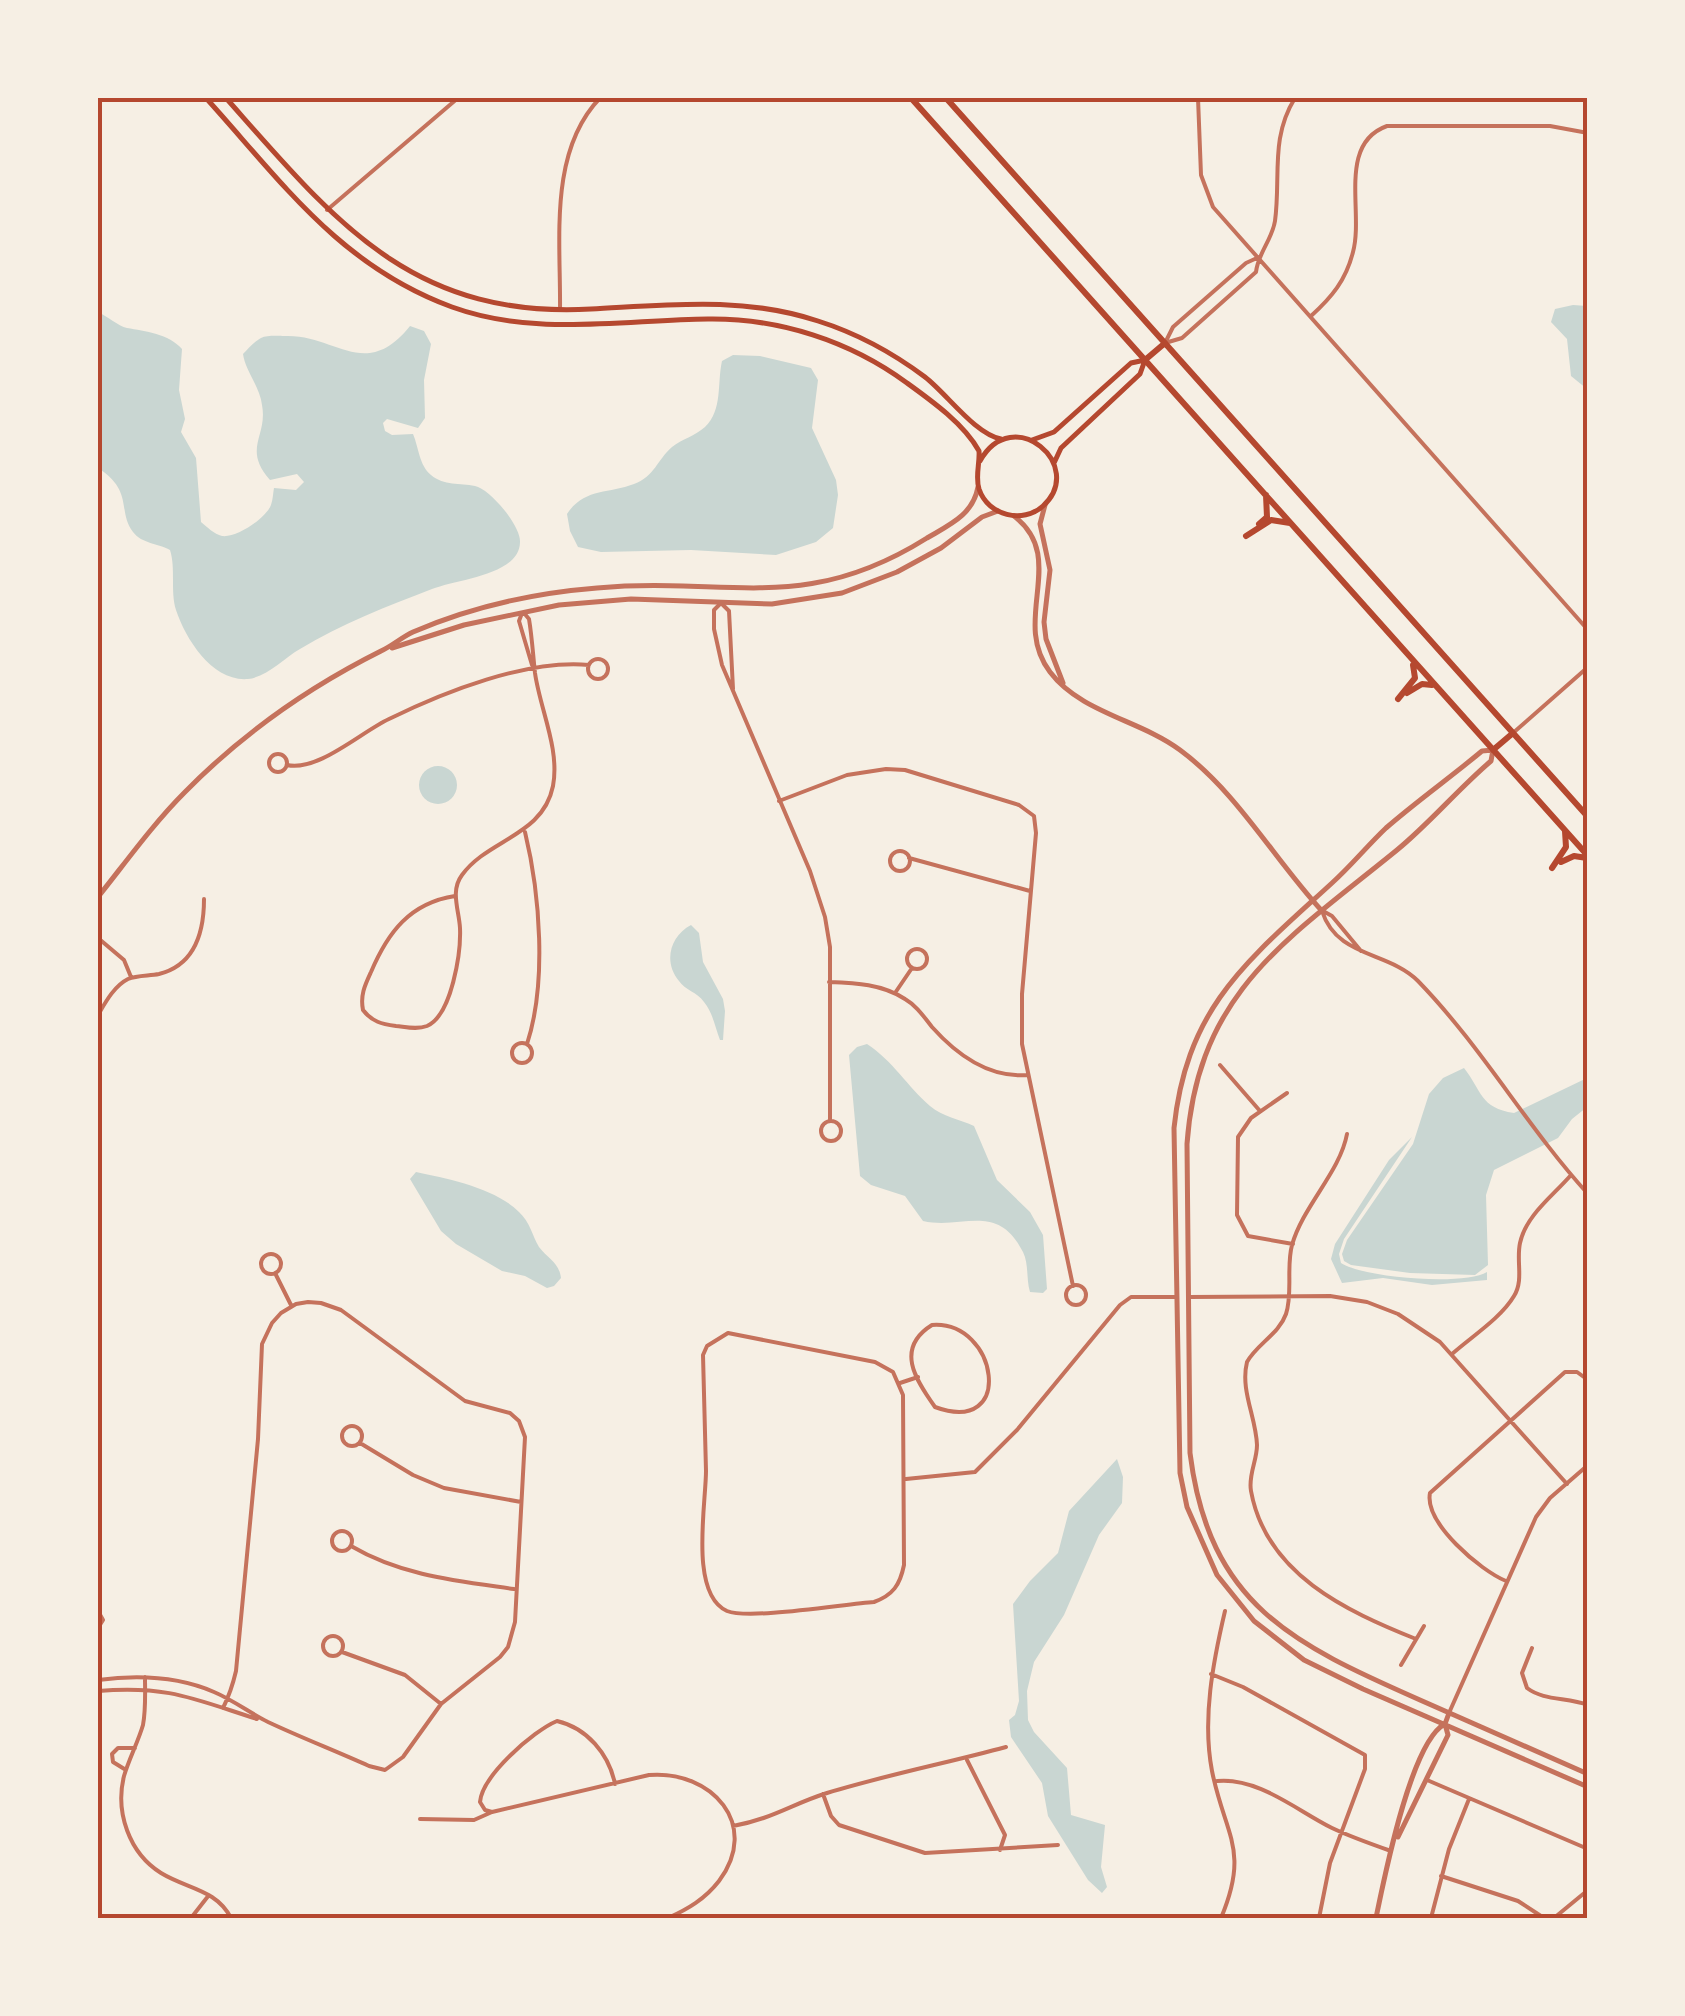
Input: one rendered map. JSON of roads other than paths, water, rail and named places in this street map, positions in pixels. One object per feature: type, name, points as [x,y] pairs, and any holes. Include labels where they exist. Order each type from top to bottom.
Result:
[{"type":"highway","points":[[912,98],[1588,857]]},
{"type":"highway","points":[[946,98],[1588,817]]},
{"type":"highway","points":[[1145,360],[1165,344]]},
{"type":"highway","points":[[1266,494],[1267,517],[1246,536],[1271,520],[1292,524]]},
{"type":"highway","points":[[1412,658],[1414,678],[1398,699],[1422,684],[1436,686]]},
{"type":"highway","points":[[1493,750],[1512,733]]},
{"type":"highway","points":[[1564,830],[1566,847],[1552,868],[1574,856],[1588,857]]},
{"type":"main road","points":[[206,98],[316,220],[352,254],[416,292],[478,314],[560,325],[711,319],[784,327],[809,334],[879,364],[922,394],[974,444],[980,461],[978,487],[986,501],[1013,516],[1033,512],[1046,503],[1055,484],[1054,464],[1061,448],[1140,374],[1145,360]]},
{"type":"main road","points":[[226,98],[327,210],[385,258],[416,275],[477,298],[560,310],[708,302],[817,320],[886,351],[935,385],[985,434],[1004,439],[1031,440],[1050,435],[1131,364],[1145,360]]},
{"type":"main road","points":[[316,220],[327,210]]},
{"type":"main road","points":[[560,310],[560,325]]},
{"type":"main road","points":[[784,327],[786,312]]},
{"type":"main road","points":[[879,364],[886,351]]},
{"type":"main road","points":[[980,461],[1004,439]]},
{"type":"main road","points":[[1031,440],[1046,451],[1054,464]]},
{"type":"street","points":[[327,210],[458,98]]},
{"type":"street","points":[[560,310],[564,171],[578,127],[600,98]]},
{"type":"street","points":[[1198,98],[1199,154],[1204,188],[1214,207],[1588,630]]},
{"type":"street","points":[[1165,344],[1182,338],[1256,272],[1274,222],[1277,144],[1295,98]]},
{"type":"street","points":[[1311,316],[1337,290],[1349,268],[1356,237],[1357,158],[1374,132],[1387,126],[1504,125],[1550,126],[1588,133]]},
{"type":"street","points":[[1165,344],[1173,327],[1246,262],[1258,258]]},
{"type":"street","points":[[98,897],[183,794],[242,738],[310,690],[408,634],[520,599],[630,585],[766,590],[839,580],[894,559],[932,535],[972,506],[978,487]]},
{"type":"street","points":[[1046,503],[1040,524],[1050,570],[1044,622],[1046,639],[1064,686]]},
{"type":"street","points":[[384,650],[522,612],[631,599],[772,604],[842,593],[896,572],[998,511]]},
{"type":"street","points":[[1013,516],[1030,530],[1039,554],[1033,621],[1036,644],[1048,670],[1093,706],[1179,748],[1207,772],[1312,900],[1332,916],[1361,951],[1415,978],[1588,1194]]},
{"type":"street","points":[[932,535],[940,548]]},
{"type":"street","points":[[722,590],[721,603],[714,610],[722,665],[821,900],[828,931],[830,1120]]},
{"type":"street","points":[[455,896],[419,908],[384,942],[362,993],[364,1010],[376,1022],[424,1028],[442,1011],[453,982],[460,941],[455,896],[460,878],[478,860],[524,830],[548,802],[554,776],[534,670],[529,619],[522,612],[520,599]]},
{"type":"street","points":[[721,603],[730,611],[733,689]]},
{"type":"street","points":[[287,765],[312,765],[386,720],[479,684],[571,663],[589,665]]},
{"type":"street","points":[[1512,733],[1588,666]]},
{"type":"street","points":[[1588,1774],[1311,1650],[1262,1611],[1224,1563],[1202,1512],[1192,1472],[1187,1144],[1191,1096],[1208,1044],[1225,1012],[1258,968],[1410,838],[1491,761],[1493,750],[1482,751],[1389,826],[1258,950],[1214,1006],[1194,1043],[1176,1114],[1180,1473],[1188,1507],[1217,1575],[1254,1621],[1290,1650],[1363,1689],[1588,1788]]},
{"type":"street","points":[[780,801],[858,772],[905,770],[1018,805],[1034,816],[1036,833],[1021,1024],[1027,1075],[1074,1286]]},
{"type":"street","points":[[1443,784],[1452,795]]},
{"type":"street","points":[[524,830],[540,929],[533,1026],[527,1044]]},
{"type":"street","points":[[909,858],[1030,891]]},
{"type":"street","points":[[98,1015],[116,988],[131,977],[164,973],[191,952],[202,932],[204,899]]},
{"type":"street","points":[[98,938],[124,960],[131,977]]},
{"type":"street","points":[[895,993],[912,968]]},
{"type":"street","points":[[829,982],[874,986],[895,993],[914,1005],[941,1038],[969,1060],[1000,1074],[1027,1075]]},
{"type":"street","points":[[1214,1006],[1225,1012]]},
{"type":"street","points":[[1220,1065],[1260,1111]]},
{"type":"street","points":[[1286,1092],[1260,1111],[1238,1137],[1239,1222],[1248,1236],[1293,1244]]},
{"type":"street","points":[[1347,1134],[1342,1150],[1300,1223],[1293,1244],[1282,1323],[1251,1354],[1244,1374],[1256,1444],[1250,1486],[1278,1548],[1313,1588],[1339,1606],[1416,1639]]},
{"type":"street","points":[[1452,1355],[1512,1300],[1520,1279],[1519,1254],[1524,1233],[1570,1175]]},
{"type":"street","points":[[275,1274],[280,1260],[267,1255],[262,1260],[263,1270],[275,1274],[291,1306]]},
{"type":"street","points":[[1074,1286],[1082,1287],[1086,1295],[1078,1305],[1066,1296],[1074,1286]]},
{"type":"street","points":[[905,1479],[976,1472],[1017,1430],[1120,1305],[1131,1298],[1288,1296],[1352,1299],[1413,1322],[1452,1355],[1567,1484]]},
{"type":"street","points":[[98,1692],[144,1689],[191,1696],[385,1770],[403,1758],[441,1704],[490,1666],[508,1646],[514,1622],[525,1437],[520,1421],[510,1413],[465,1401],[341,1310],[321,1303],[291,1306],[272,1323],[262,1344],[255,1477],[236,1672],[223,1708]]},
{"type":"street","points":[[932,1325],[940,1325],[968,1336],[985,1359],[989,1390],[980,1406],[956,1413],[935,1408],[918,1377],[911,1357],[913,1339],[932,1325]]},
{"type":"street","points":[[728,1333],[739,1333],[875,1362],[894,1372],[900,1383],[905,1479],[904,1565],[901,1579],[888,1597],[874,1602],[742,1614],[719,1606],[711,1594],[701,1542],[706,1478],[703,1355],[707,1346],[728,1333]]},
{"type":"street","points":[[1506,1581],[1487,1574],[1461,1547],[1432,1513],[1430,1493],[1565,1372],[1577,1372],[1588,1380]]},
{"type":"street","points":[[900,1383],[918,1377]]},
{"type":"street","points":[[360,1443],[413,1475],[444,1488],[521,1502]]},
{"type":"street","points":[[1390,1851],[1448,1736],[1445,1724],[1449,1713],[1542,1507],[1588,1465]]},
{"type":"street","points":[[347,1532],[351,1546],[343,1552],[336,1550],[333,1537],[347,1532]]},
{"type":"street","points":[[351,1546],[424,1576],[516,1589]]},
{"type":"street","points":[[98,1594],[98,1602]]},
{"type":"street","points":[[98,1611],[103,1620],[98,1628]]},
{"type":"street","points":[[1221,1918],[1234,1882],[1236,1853],[1210,1752],[1212,1674],[1225,1611]]},
{"type":"street","points":[[1401,1665],[1424,1626]]},
{"type":"street","points":[[1532,1648],[1522,1673],[1526,1688],[1542,1697],[1588,1704]]},
{"type":"street","points":[[342,1652],[405,1675],[441,1704]]},
{"type":"street","points":[[1212,1674],[1243,1686],[1365,1755],[1365,1769],[1330,1864],[1319,1918]]},
{"type":"street","points":[[144,1678],[143,1723],[122,1788],[124,1819],[135,1847],[156,1870],[210,1894],[231,1918]]},
{"type":"street","points":[[98,1680],[144,1678],[187,1683],[267,1722]]},
{"type":"street","points":[[492,1812],[480,1802],[486,1782],[518,1750],[557,1721],[568,1724],[598,1746],[610,1762],[614,1784]]},
{"type":"street","points":[[1376,1918],[1390,1851],[1413,1775],[1434,1729],[1445,1724]]},
{"type":"street","points":[[733,1826],[773,1817],[823,1794],[1006,1747]]},
{"type":"street","points":[[126,1770],[113,1762],[112,1754],[118,1748],[134,1748]]},
{"type":"street","points":[[967,1760],[1005,1836],[1000,1850]]},
{"type":"street","points":[[420,1819],[474,1820],[492,1812],[666,1774],[692,1779],[720,1799],[733,1826],[734,1847],[725,1872],[701,1900],[668,1918]]},
{"type":"street","points":[[1426,1780],[1588,1849]]},
{"type":"street","points":[[1215,1781],[1250,1783],[1341,1832],[1390,1851]]},
{"type":"street","points":[[823,1794],[835,1822],[911,1850],[939,1854],[1058,1845]]},
{"type":"street","points":[[1431,1918],[1441,1876],[1469,1799]]},
{"type":"street","points":[[1441,1876],[1518,1901],[1544,1918]]},
{"type":"street","points":[[1554,1918],[1588,1890]]},
{"type":"street","points":[[191,1918],[210,1894]]},
{"type":"street","points":[[685,1910],[689,1918]]}]
